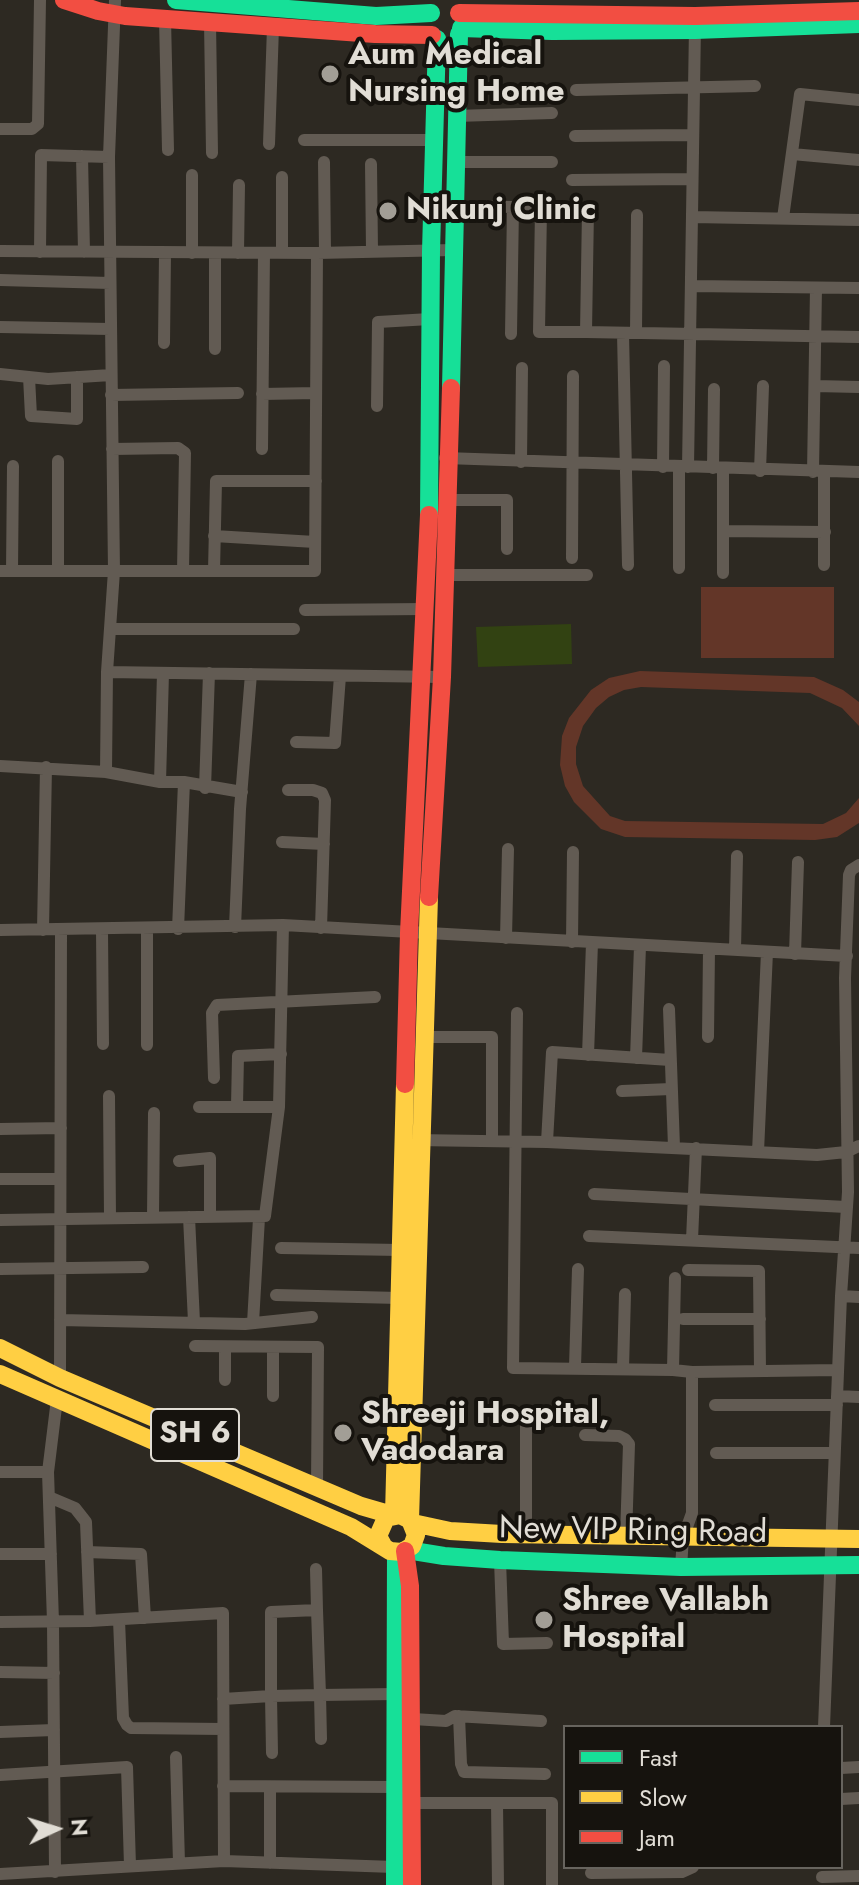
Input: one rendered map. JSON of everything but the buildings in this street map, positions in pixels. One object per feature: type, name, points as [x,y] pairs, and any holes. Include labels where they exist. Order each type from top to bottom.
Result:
[{"type":"street","points":[[0,129],[32,129],[38,124],[40,0]]},
{"type":"street","points":[[64,0],[115,7],[165,19],[449,40],[459,17]]},
{"type":"street","points":[[176,0],[269,4],[376,16],[448,6],[459,17],[859,24]]},
{"type":"street","points":[[695,23],[808,6],[859,11]]},
{"type":"street","points":[[106,772],[107,672],[114,571],[109,157],[115,7]]},
{"type":"street","points":[[402,1518],[430,458],[435,37],[428,25],[435,7]]},
{"type":"street","points":[[402,1518],[400,1250],[424,1037],[418,934],[442,677],[459,17]]},
{"type":"street","points":[[165,19],[168,150]]},
{"type":"street","points":[[210,22],[212,153]]},
{"type":"street","points":[[679,568],[690,335],[695,23]]},
{"type":"street","points":[[269,144],[273,27]]},
{"type":"street","points":[[576,90],[755,86]]},
{"type":"street","points":[[783,218],[800,94],[859,100]]},
{"type":"street","points":[[456,116],[552,113]]},
{"type":"street","points":[[575,136],[693,135]]},
{"type":"street","points":[[304,140],[433,140]]},
{"type":"street","points":[[792,154],[859,160]]},
{"type":"street","points":[[40,252],[41,155],[109,157]]},
{"type":"street","points":[[82,156],[84,252]]},
{"type":"street","points":[[13,466],[6,571],[315,571],[316,393],[324,162]]},
{"type":"street","points":[[455,162],[552,162]]},
{"type":"street","points":[[371,164],[372,251]]},
{"type":"street","points":[[192,175],[192,253]]},
{"type":"street","points":[[282,177],[282,253]]},
{"type":"street","points":[[572,180],[692,179]]},
{"type":"street","points":[[238,253],[239,185]]},
{"type":"street","points":[[454,206],[541,209],[539,332],[859,337]]},
{"type":"street","points":[[511,334],[513,207]]},
{"type":"street","points":[[586,332],[588,210]]},
{"type":"street","points":[[628,565],[629,333],[637,215]]},
{"type":"street","points":[[692,217],[859,220]]},
{"type":"street","points":[[0,251],[321,253],[453,250]]},
{"type":"street","points":[[164,343],[165,253]]},
{"type":"street","points":[[215,253],[215,349]]},
{"type":"street","points":[[262,449],[264,253]]},
{"type":"street","points":[[0,280],[110,283]]},
{"type":"street","points":[[691,286],[859,288]]},
{"type":"street","points":[[816,288],[815,386],[825,532],[824,565]]},
{"type":"street","points":[[377,406],[378,322],[430,319]]},
{"type":"street","points":[[0,327],[110,329]]},
{"type":"street","points":[[663,467],[664,366]]},
{"type":"street","points":[[521,462],[522,368]]},
{"type":"street","points":[[0,374],[48,379],[111,375]]},
{"type":"street","points":[[572,558],[573,376]]},
{"type":"street","points":[[29,377],[31,416],[77,419],[77,377]]},
{"type":"street","points":[[760,471],[763,386]]},
{"type":"street","points":[[815,386],[859,387]]},
{"type":"street","points":[[714,389],[723,573]]},
{"type":"street","points":[[111,395],[238,393]]},
{"type":"street","points":[[262,394],[316,393]]},
{"type":"street","points":[[112,449],[178,448],[185,453],[183,571]]},
{"type":"street","points":[[430,458],[859,472]]},
{"type":"street","points":[[58,461],[58,571]]},
{"type":"street","points":[[214,571],[216,481],[316,481]]},
{"type":"street","points":[[448,500],[507,500],[507,549]]},
{"type":"street","points":[[723,531],[825,532]]},
{"type":"street","points":[[214,536],[315,542]]},
{"type":"street","points":[[446,575],[587,575]]},
{"type":"street","points":[[305,610],[426,609]]},
{"type":"street","points":[[110,629],[294,629]]},
{"type":"street","points":[[107,672],[442,677]]},
{"type":"street","points":[[160,782],[163,673]]},
{"type":"street","points":[[205,788],[209,673]]},
{"type":"street","points":[[235,927],[251,674]]},
{"type":"street","points":[[296,742],[335,743],[340,676]]},
{"type":"street","points":[[0,766],[106,772],[242,792]]},
{"type":"street","points":[[43,930],[46,767]]},
{"type":"street","points":[[178,929],[184,782]]},
{"type":"street","points":[[288,790],[313,790],[322,793],[325,800],[321,928]]},
{"type":"street","points":[[282,842],[324,844]]},
{"type":"street","points":[[506,938],[508,849]]},
{"type":"street","points":[[572,942],[573,852]]},
{"type":"street","points":[[735,950],[737,856]]},
{"type":"street","points":[[795,954],[798,862]]},
{"type":"street","points":[[824,1725],[841,1296],[846,1207],[853,1192],[846,1152],[845,1090],[849,875],[859,865]]},
{"type":"street","points":[[0,930],[283,925],[847,956]]},
{"type":"street","points":[[0,1220],[265,1216],[279,1107],[283,925]]},
{"type":"street","points":[[147,928],[147,1045]]},
{"type":"street","points":[[60,1378],[61,930]]},
{"type":"street","points":[[102,930],[103,1044]]},
{"type":"street","points":[[588,1055],[592,943]]},
{"type":"street","points":[[636,1058],[640,946]]},
{"type":"street","points":[[708,1037],[709,949]]},
{"type":"street","points":[[758,1152],[767,952]]},
{"type":"street","points":[[845,978],[859,974]]},
{"type":"street","points":[[214,1078],[214,1007],[375,997]]},
{"type":"street","points":[[669,1009],[674,1147]]},
{"type":"street","points":[[517,1013],[513,1368],[692,1372],[838,1370]]},
{"type":"street","points":[[424,1037],[492,1037],[492,1141]]},
{"type":"street","points":[[547,1142],[552,1052],[670,1060]]},
{"type":"street","points":[[237,1106],[238,1056],[281,1054]]},
{"type":"street","points":[[622,1091],[671,1089]]},
{"type":"street","points":[[845,1090],[859,1090]]},
{"type":"street","points":[[109,1096],[110,1217]]},
{"type":"street","points":[[199,1107],[279,1107]]},
{"type":"street","points":[[153,1217],[154,1113]]},
{"type":"street","points":[[0,1129],[61,1128]]},
{"type":"street","points":[[412,1140],[547,1142],[829,1155],[859,1146]]},
{"type":"street","points":[[692,1240],[696,1148]]},
{"type":"street","points":[[179,1161],[210,1158],[210,1216]]},
{"type":"street","points":[[0,1179],[60,1179]]},
{"type":"street","points":[[594,1194],[846,1207]]},
{"type":"street","points":[[189,1217],[194,1322]]},
{"type":"street","points":[[253,1323],[259,1218]]},
{"type":"street","points":[[589,1236],[859,1248]]},
{"type":"street","points":[[281,1248],[400,1250]]},
{"type":"street","points":[[0,1269],[143,1267]]},
{"type":"street","points":[[575,1367],[578,1269]]},
{"type":"street","points":[[688,1270],[759,1271],[760,1371]]},
{"type":"street","points":[[673,1370],[675,1278]]},
{"type":"street","points":[[623,1369],[625,1294]]},
{"type":"street","points":[[276,1295],[399,1298]]},
{"type":"street","points":[[841,1296],[859,1297]]},
{"type":"street","points":[[60,1320],[253,1323],[312,1317]]},
{"type":"street","points":[[683,1319],[760,1319]]},
{"type":"street","points":[[195,1346],[318,1347],[317,1487]]},
{"type":"street","points":[[225,1347],[225,1380]]},
{"type":"street","points":[[273,1347],[273,1396]]},
{"type":"street","name":"New VIP Ring Road","points":[[0,1348],[60,1378],[361,1506],[450,1531],[626,1537],[859,1539]]},
{"type":"street","points":[[681,1567],[683,1538],[692,1513],[692,1372]]},
{"type":"street","name":"New VIP Ring Road","points":[[0,1374],[398,1550],[500,1560],[681,1567],[859,1565]]},
{"type":"street","points":[[715,1405],[837,1401],[859,1397]]},
{"type":"street","points":[[55,1872],[54,1673],[48,1472],[57,1399]]},
{"type":"street","points":[[526,1419],[526,1535]]},
{"type":"street","points":[[585,1435],[619,1436],[629,1444],[626,1537]]},
{"type":"street","points":[[716,1453],[834,1453]]},
{"type":"street","points":[[0,1472],[48,1472]]},
{"type":"street","points":[[49,1497],[75,1508],[86,1522],[90,1621]]},
{"type":"street","points":[[398,1550],[415,1541],[416,1529],[402,1518],[386,1518],[378,1536],[398,1550],[410,1586],[412,1885]]},
{"type":"street","points":[[0,1874],[224,1861],[395,1876],[398,1550]]},
{"type":"street","points":[[87,1552],[141,1554],[145,1618]]},
{"type":"street","points":[[0,1554],[51,1554]]},
{"type":"street","points":[[500,1560],[503,1644],[547,1643]]},
{"type":"street","points":[[316,1569],[321,1739]]},
{"type":"street","points":[[272,1753],[271,1612],[317,1610]]},
{"type":"street","points":[[0,1622],[119,1620],[223,1613],[224,1861]]},
{"type":"street","points":[[119,1620],[123,1718],[127,1725],[131,1728],[223,1729]]},
{"type":"street","points":[[0,1672],[54,1673]]},
{"type":"street","points":[[223,1699],[395,1694]]},
{"type":"street","points":[[413,1719],[446,1721],[459,1716],[541,1721]]},
{"type":"street","points":[[459,1716],[464,1772],[545,1774]]},
{"type":"street","points":[[0,1732],[54,1730]]},
{"type":"street","points":[[176,1757],[179,1863]]},
{"type":"street","points":[[0,1775],[127,1767],[130,1866]]},
{"type":"street","points":[[223,1786],[395,1787]]},
{"type":"street","points":[[270,1787],[270,1863]]},
{"type":"street","points":[[411,1803],[552,1803],[552,1885]]},
{"type":"street","points":[[497,1803],[498,1885]]},
{"type":"street","points":[[92,1869],[92,1885]]},
{"type":"street","points":[[591,1875],[682,1872],[689,1869]]},
{"type":"street","points":[[822,1876],[859,1876]]},
{"type":"shaded area","points":[[701,587],[834,587],[834,658],[701,658]]},
{"type":"shaded area","points":[[571,624],[572,664],[478,667],[476,627]]},
{"type":"shaded area","points":[[640,671],[814,677],[843,690],[859,702],[859,726],[842,708],[810,693],[641,687],[624,690],[596,708],[583,726],[576,747],[576,764],[583,786],[610,816],[625,821],[823,824],[846,813],[859,798],[859,823],[837,837],[815,840],[625,837],[601,829],[574,802],[565,786],[560,765],[562,736],[569,718],[591,690],[609,678]]},
{"type":"traffic: fast","points":[[176,0],[376,16],[431,13]]},
{"type":"traffic: fast","points":[[461,28],[695,30],[859,24]]},
{"type":"traffic: fast","points":[[451,388],[459,34]]},
{"type":"traffic: fast","points":[[429,515],[431,251],[437,39]]},
{"type":"traffic: fast","points":[[407,1550],[500,1560],[681,1567],[859,1565]]},
{"type":"traffic: fast","points":[[395,1885],[396,1552]]},
{"type":"traffic: slow","points":[[410,1520],[429,897]]},
{"type":"traffic: slow","points":[[394,1515],[405,1084]]},
{"type":"traffic: slow","points":[[0,1348],[60,1378],[361,1506],[392,1515]]},
{"type":"traffic: slow","points":[[0,1374],[351,1527],[390,1551],[402,1552],[412,1546],[416,1535],[410,1520],[400,1515],[386,1518],[378,1536],[384,1547]]},
{"type":"traffic: slow","points":[[413,1523],[450,1531],[502,1534],[859,1539]]},
{"type":"traffic: jam","points":[[64,0],[125,16],[375,34],[432,35]]},
{"type":"traffic: jam","points":[[459,13],[695,16],[859,11]]},
{"type":"traffic: jam","points":[[429,897],[442,677],[451,388]]},
{"type":"traffic: jam","points":[[405,1084],[429,515]]},
{"type":"traffic: jam","points":[[405,1551],[410,1586],[412,1885]]},
{"type":"place","name":"Aum Medical Nursing Home","points":[[330,74]]},
{"type":"place","name":"Nikunj Clinic","points":[[388,211]]},
{"type":"place","name":"Shreeji Hospital, Vadodara","points":[[343,1433]]},
{"type":"place","name":"Shree Vallabh Hospital","points":[[544,1620]]}]
